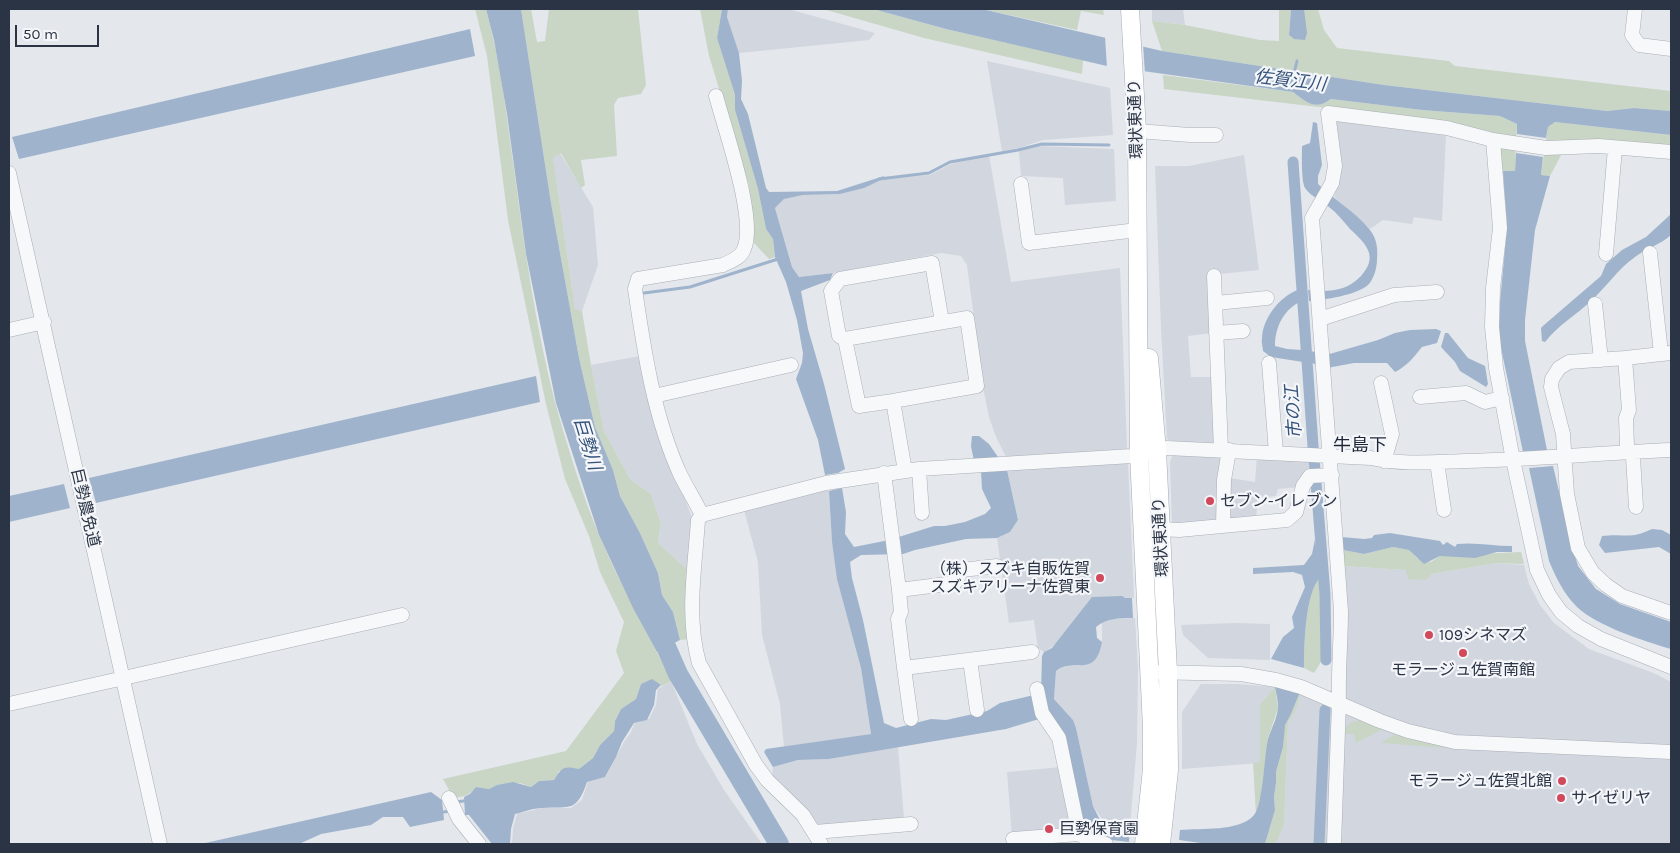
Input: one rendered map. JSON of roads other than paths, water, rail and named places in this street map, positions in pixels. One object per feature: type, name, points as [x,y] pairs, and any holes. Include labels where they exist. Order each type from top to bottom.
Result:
[{"type":"main road","name":"環状東通り","points":[[1131,17],[1137,131],[1139,454],[1152,728],[1152,769],[1144,844]]},
{"type":"main road","name":"環状東通り","points":[[1138,230],[1157,451],[1168,672],[1169,770],[1161,844]]},
{"type":"street","points":[[1635,9],[1632,35],[1639,45],[1671,49]]},
{"type":"street","points":[[702,514],[680,474],[654,396],[640,326],[635,289],[638,279],[723,265],[735,260],[744,251],[748,237],[742,190],[716,96]]},
{"type":"street","points":[[1334,844],[1341,611],[1321,476],[1320,455],[1324,369],[1312,218],[1332,183],[1335,166],[1328,113],[1447,128],[1493,140],[1546,148],[1599,146],[1671,152]]},
{"type":"street","points":[[1137,131],[1190,135],[1216,134]]},
{"type":"street","points":[[1493,140],[1500,228],[1492,327],[1502,398],[1519,459],[1537,570],[1549,595],[1561,612],[1578,626],[1600,639],[1671,667]]},
{"type":"street","points":[[1606,254],[1614,148]]},
{"type":"street","name":"巨勢農免道","points":[[9,173],[160,844]]},
{"type":"street","points":[[1021,184],[1029,243],[1138,230]]},
{"type":"street","points":[[1650,253],[1666,353],[1569,362],[1559,368],[1552,379],[1551,388],[1563,434],[1561,456],[1578,548],[1593,573],[1606,586],[1622,596],[1671,612]]},
{"type":"street","points":[[845,339],[859,406],[977,386],[967,318],[845,339],[839,336],[831,291],[840,279],[932,263],[942,322]]},
{"type":"street","points":[[1214,276],[1216,333],[1225,450],[1223,526]]},
{"type":"street","points":[[1320,319],[1394,295],[1437,292]]},
{"type":"street","points":[[1216,303],[1267,298]]},
{"type":"street","points":[[1595,304],[1601,360]]},
{"type":"street","points":[[9,330],[44,322]]},
{"type":"street","points":[[1216,333],[1243,330]]},
{"type":"street","points":[[1625,358],[1629,410],[1626,418],[1627,446],[1633,457],[1636,507]]},
{"type":"street","points":[[1269,363],[1276,453]]},
{"type":"street","points":[[654,396],[791,365]]},
{"type":"street","points":[[1381,383],[1392,434],[1384,461]]},
{"type":"street","points":[[1420,397],[1466,393],[1485,402],[1502,398]]},
{"type":"street","points":[[893,401],[905,471]]},
{"type":"street","points":[[911,824],[818,838],[803,815],[766,780],[699,663],[695,647],[692,608],[698,520],[702,514],[826,483],[919,469],[1139,454],[1167,448],[1371,458],[1384,461],[1437,462],[1671,450]]},
{"type":"street","points":[[1437,462],[1444,510]]},
{"type":"street","points":[[919,469],[922,513]]},
{"type":"street","points":[[884,474],[899,590],[901,612],[898,619],[911,719]]},
{"type":"street","points":[[1161,529],[1179,530],[1287,520],[1296,512],[1303,486],[1321,476]]},
{"type":"street","points":[[899,590],[955,583],[962,570],[997,566]]},
{"type":"street","points":[[9,704],[402,614]]},
{"type":"street","points":[[904,668],[1032,652]]},
{"type":"street","points":[[970,660],[977,710]]},
{"type":"street","points":[[1149,672],[1241,674],[1276,680],[1301,686],[1380,721],[1408,731],[1456,742],[1671,752]]},
{"type":"street","points":[[1040,700],[1042,713],[1059,738],[1079,834]]},
{"type":"street","points":[[449,798],[459,819],[479,844]]},
{"type":"street","points":[[1013,839],[1079,834],[1090,840],[1106,844]]},
{"type":"water","points":[[486,9],[521,9],[551,203],[579,358],[595,427],[613,470],[620,496],[640,533],[658,573],[662,595],[673,612],[680,640],[657,652],[633,608],[599,535],[556,403],[526,254],[507,114],[494,40]]},
{"type":"water","points":[[722,9],[728,9],[727,17],[739,53],[742,81],[741,99],[748,114],[766,188],[769,192],[837,191],[884,176],[883,179],[864,188],[840,194],[803,195],[784,199],[775,208],[792,267],[799,277],[833,273],[830,280],[801,291],[808,329],[845,469],[838,473],[825,475],[818,440],[796,379],[802,363],[803,353],[797,320],[786,282],[775,257],[773,239],[766,229],[758,189],[735,110],[735,95],[717,38]]},
{"type":"water","name":"佐賀江川","points":[[873,9],[982,9],[1162,51],[1384,85],[1607,111],[1634,108],[1671,111],[1671,135],[1555,122],[1548,127],[1546,138],[1517,134],[1517,124],[1500,116],[1422,110],[1331,99],[1325,103],[1315,105],[1293,92],[1107,66],[946,29]]},
{"type":"water","points":[[1291,9],[1304,9],[1307,33],[1305,40],[1294,39],[1289,35]]},
{"type":"water","points":[[470,29],[475,56],[19,159],[12,137]]},
{"type":"water","points":[[1313,122],[1317,123],[1322,165],[1318,176],[1318,184],[1358,217],[1370,230],[1376,241],[1377,256],[1373,276],[1368,285],[1363,289],[1340,296],[1309,301],[1308,290],[1336,290],[1355,281],[1366,269],[1370,256],[1365,245],[1337,214],[1310,194],[1305,188],[1302,174],[1302,146],[1310,143]]},
{"type":"water","points":[[1516,153],[1543,157],[1541,175],[1550,176],[1535,230],[1525,320],[1525,341],[1547,450],[1523,452],[1501,348],[1499,325],[1507,227],[1503,171],[1515,171]]},
{"type":"water","points":[[1671,214],[1671,235],[1629,262],[1591,301],[1561,325],[1545,342],[1542,341],[1541,328],[1544,325],[1601,276],[1606,264],[1622,250],[1646,237]]},
{"type":"water","points":[[1298,290],[1298,303],[1284,315],[1276,333],[1275,346],[1302,350],[1303,362],[1271,357],[1263,351],[1262,340],[1265,324],[1273,309],[1285,297]]},
{"type":"water","points":[[1436,329],[1441,331],[1437,343],[1422,347],[1413,358],[1395,372],[1387,363],[1354,363],[1327,368],[1312,363],[1311,351],[1326,355],[1378,340],[1395,333],[1410,330]]},
{"type":"water","points":[[1445,333],[1448,333],[1468,358],[1485,366],[1488,384],[1486,387],[1460,371],[1455,362],[1441,347]]},
{"type":"water","points":[[536,376],[540,402],[96,503],[89,478]]},
{"type":"water","points":[[972,436],[979,436],[989,444],[1007,470],[1018,520],[1010,532],[997,538],[966,539],[903,554],[861,555],[850,562],[884,723],[896,728],[931,719],[946,720],[987,711],[1000,703],[1034,695],[1039,719],[1006,729],[829,759],[798,760],[773,767],[764,752],[766,749],[871,734],[861,668],[837,579],[832,542],[829,491],[842,488],[846,512],[845,534],[854,547],[889,540],[934,526],[965,522],[985,514],[991,508],[982,489],[981,471],[974,461],[971,446]]},
{"type":"water","points":[[1553,466],[1578,566],[1596,589],[1620,604],[1671,622],[1671,649],[1608,627],[1577,607],[1564,591],[1549,561],[1529,468]]},
{"type":"water","points":[[64,484],[70,508],[9,522],[9,496]]},
{"type":"water","points":[[1652,529],[1662,530],[1671,535],[1671,554],[1659,547],[1605,553],[1599,545],[1602,536],[1632,535]]},
{"type":"water","points":[[1390,533],[1440,541],[1443,545],[1447,542],[1455,547],[1457,544],[1512,546],[1512,552],[1497,552],[1475,558],[1440,556],[1424,564],[1409,550],[1393,547],[1364,554],[1343,550],[1342,537],[1364,539],[1372,538],[1374,535]]},
{"type":"water","points":[[1315,539],[1320,578],[1311,595],[1308,608],[1304,668],[1271,659],[1283,637],[1294,628],[1292,617],[1305,587],[1302,575],[1293,572],[1253,574],[1253,568],[1304,565],[1312,554]]},
{"type":"water","points":[[1122,596],[1132,598],[1133,618],[1109,620],[1096,627],[1097,638],[1102,642],[1099,654],[1089,664],[1070,665],[1056,671],[1054,699],[1073,720],[1093,806],[1104,828],[1119,833],[1130,826],[1129,842],[1094,838],[1086,833],[1054,723],[1041,694],[1042,656],[1044,652],[1052,648],[1092,597]]},
{"type":"water","points":[[652,679],[661,685],[656,690],[654,705],[647,720],[634,723],[622,742],[605,777],[587,782],[576,803],[566,807],[539,808],[515,814],[510,844],[492,844],[469,815],[465,815],[464,797],[470,794],[476,787],[489,789],[497,785],[513,782],[531,787],[539,781],[554,780],[564,768],[579,769],[593,758],[600,745],[614,731],[615,721],[621,709],[636,699],[641,684]]},
{"type":"water","points":[[1275,687],[1300,692],[1285,725],[1283,747],[1276,772],[1275,810],[1265,844],[1208,844],[1179,840],[1180,830],[1230,827],[1248,820],[1254,815],[1261,791],[1268,739],[1278,710]]},
{"type":"water","points":[[431,792],[442,800],[444,820],[410,827],[403,817],[383,817],[371,825],[321,834],[299,844],[201,844]]},
{"type":"waterway","name":"佐賀江川","points":[[1294,73],[1297,61]]},
{"type":"waterway","points":[[879,179],[929,173],[950,162],[1042,144],[1109,145]]},
{"type":"waterway","name":"市の江","points":[[1293,162],[1325,594],[1326,660]]},
{"type":"waterway","points":[[644,293],[690,287],[778,259]]},
{"type":"waterway","name":"巨勢川","points":[[656,624],[678,674],[779,844]]},
{"type":"waterway","name":"市の江","points":[[1319,844],[1325,710]]},
{"type":"waterway","points":[[455,802],[464,801]]},
{"type":"waterway","points":[[443,812],[452,811]]},
{"type":"place","name":"セブン-イレブン","points":[[1210,501]]},
{"type":"place","name":"（株）スズキ自販佐賀 スズキアリーナ佐賀東","points":[[1100,578]]},
{"type":"place","name":"109シネマズ","points":[[1429,635]]},
{"type":"place","name":"モラージュ佐賀南館","points":[[1463,653]]},
{"type":"place","name":"モラージュ佐賀北館","points":[[1562,781]]},
{"type":"place","name":"サイゼリヤ","points":[[1561,798]]},
{"type":"place","name":"巨勢保育園","points":[[1049,829]]},
{"type":"district","name":"牛島下","points":[[1360,446]]}]
